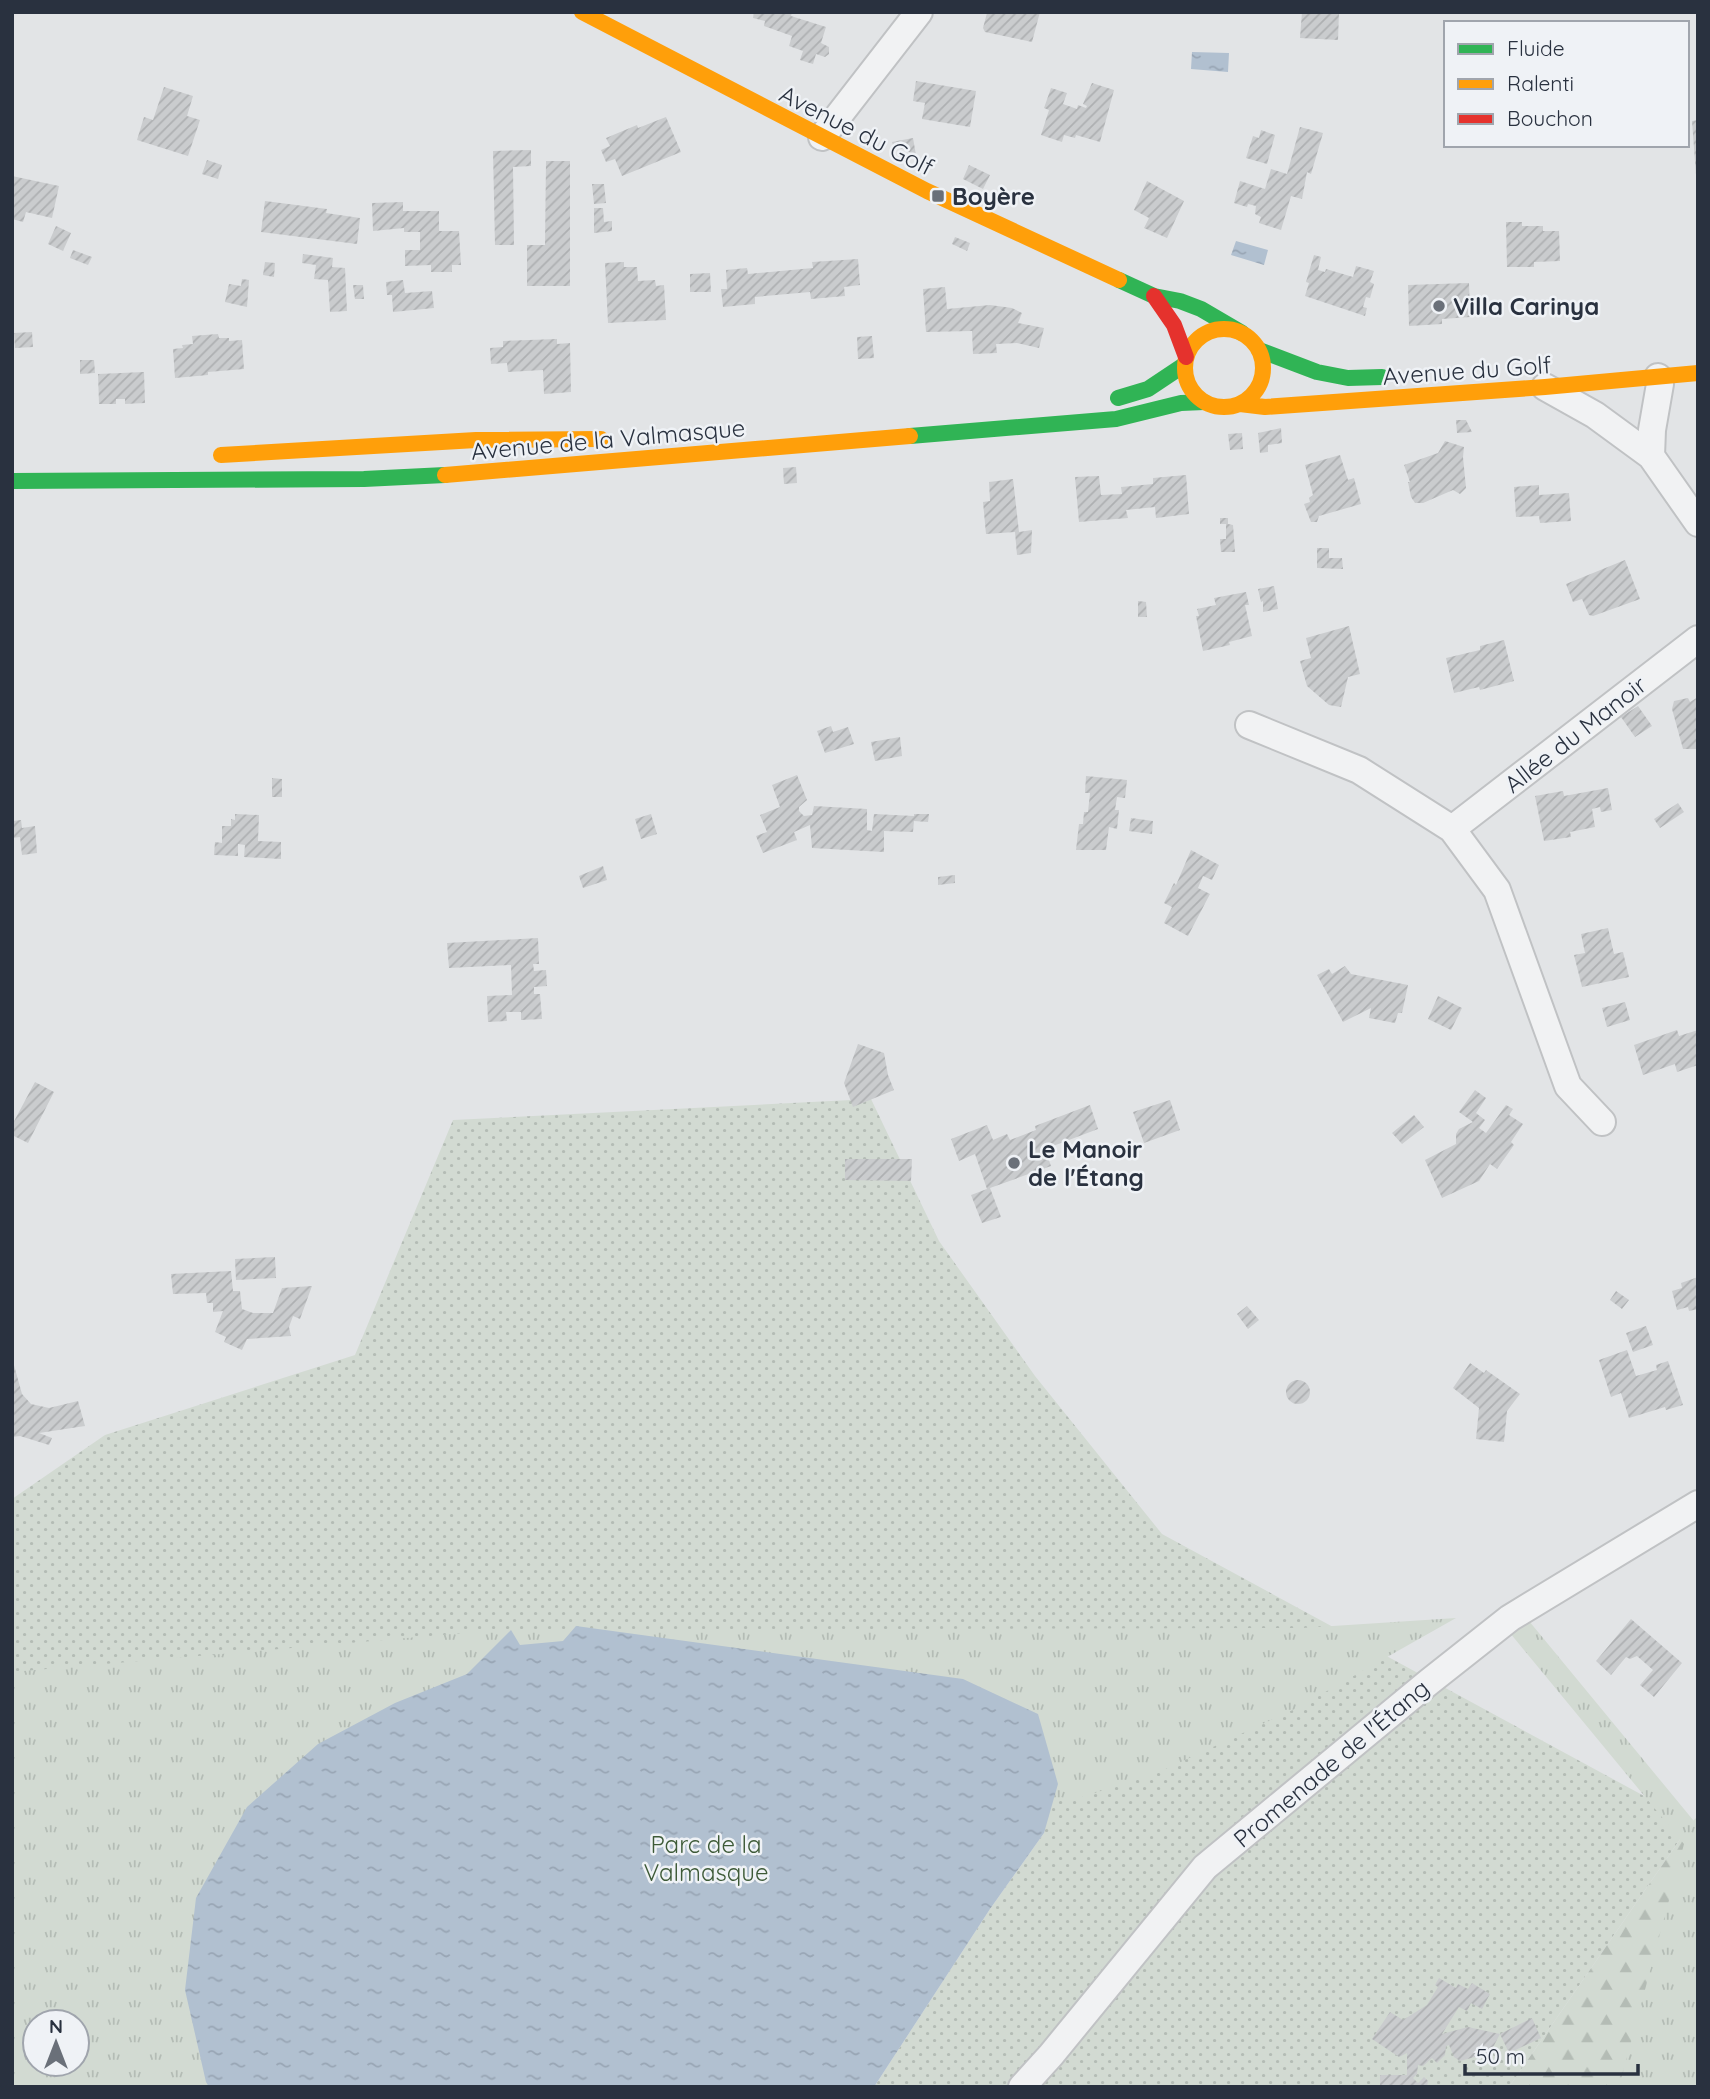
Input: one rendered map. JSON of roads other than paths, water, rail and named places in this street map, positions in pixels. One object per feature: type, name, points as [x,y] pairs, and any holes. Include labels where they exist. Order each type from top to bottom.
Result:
[{"type":"main road","name":"Avenue du Golf","points":[[582,12],[927,191],[1154,296],[1183,300],[1204,309],[1242,333]]},
{"type":"main road","points":[[1102,400],[1148,389],[1185,361],[1192,344],[1215,330],[1229,329],[1242,333],[1259,350],[1263,375],[1258,387],[1251,397],[1240,404],[1228,407],[1204,402],[1189,386],[1185,361],[1174,325],[1154,296]]},
{"type":"main road","name":"Avenue du Golf","points":[[1259,350],[1317,372],[1348,378],[1400,376]]},
{"type":"main road","points":[[1617,364],[1658,377]]},
{"type":"main road","name":"Avenue du Golf","points":[[1240,404],[1265,407],[1698,373]]},
{"type":"main road","name":"Avenue de la Valmasque","points":[[12,481],[363,479],[477,474],[718,451],[1116,419],[1181,403],[1204,402]]},
{"type":"main road","name":"Avenue de la Valmasque","points":[[211,455],[476,440],[621,438]]},
{"type":"main road","points":[[476,440],[477,474]]},
{"type":"street","points":[[822,137],[919,12]]},
{"type":"street","points":[[1651,457],[1652,430],[1660,384],[1658,377]]},
{"type":"street","points":[[1545,387],[1595,415],[1651,457],[1698,523]]},
{"type":"street","name":"Allée du Manoir","points":[[1452,829],[1698,639]]},
{"type":"street","points":[[1249,725],[1359,770],[1452,829],[1497,890],[1568,1086],[1602,1122]]},
{"type":"street","name":"Promenade de l'Étang","points":[[1022,2087],[1205,1867],[1510,1618],[1698,1504]]},
{"type":"water","points":[[1192,52],[1229,53],[1228,72],[1191,69]]},
{"type":"water","points":[[1236,241],[1268,250],[1264,265],[1231,255]]},
{"type":"water","name":"Parc de la Valmasque","points":[[576,1626],[963,1679],[1038,1714],[1058,1784],[1044,1833],[990,1909],[874,2087],[209,2087],[185,1990],[196,1898],[247,1807],[318,1744],[395,1703],[467,1674],[511,1630],[520,1645],[563,1641]]},
{"type":"place","name":"Boyère","points":[[938,196]]},
{"type":"place","name":"Villa Carinya","points":[[1439,306]]},
{"type":"place","name":"Le Manoir de l'Étang","points":[[1014,1163]]}]
